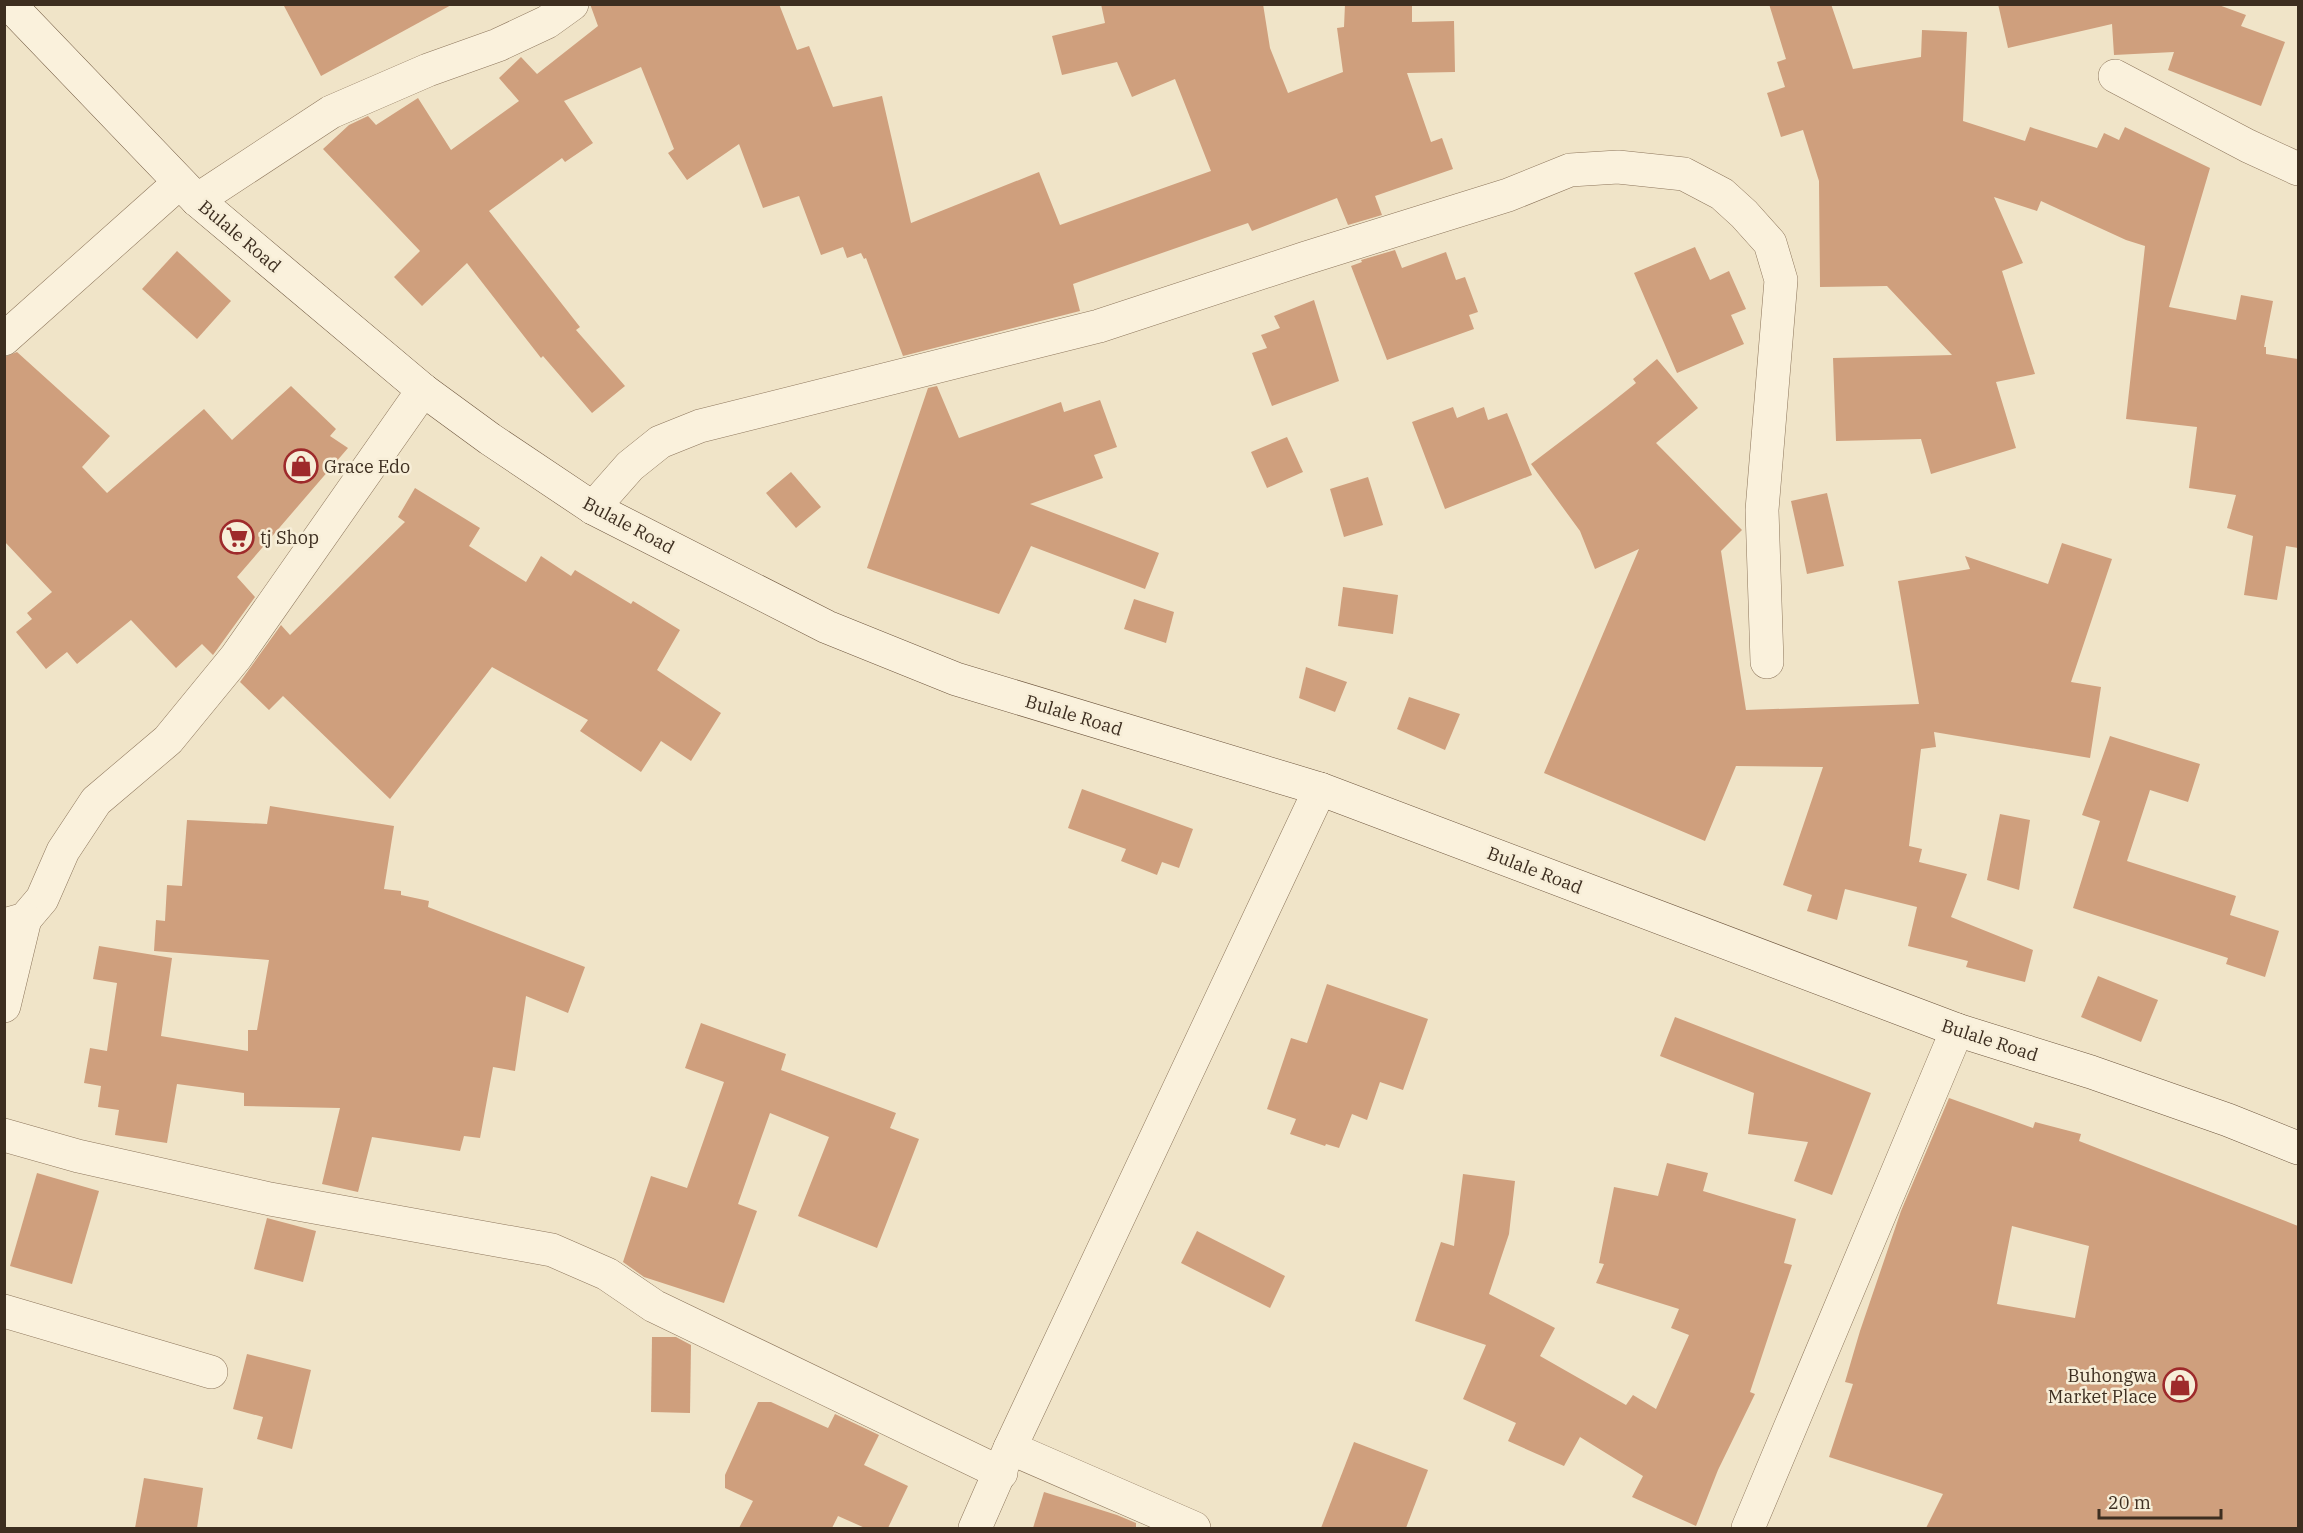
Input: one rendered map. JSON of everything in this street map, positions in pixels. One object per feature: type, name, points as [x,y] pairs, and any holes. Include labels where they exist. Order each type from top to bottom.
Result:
[{"type":"street","name":"Bulale Road","points":[[9,4],[188,192],[423,390],[490,439],[593,508],[827,627],[956,679],[1320,789],[1958,1030],[2217,1116],[2298,1147]]},
{"type":"street","points":[[4,339],[188,192],[331,112],[428,70],[498,45],[547,22],[573,4]]},
{"type":"street","points":[[2115,76],[2248,146],[2298,169]]},
{"type":"street","points":[[593,508],[630,466],[660,442],[700,426],[1099,326],[1508,195],[1570,170],[1618,167],[1684,174],[1722,194],[1757,228],[1770,243],[1781,280],[1762,510],[1767,662]]},
{"type":"street","points":[[4,1006],[15,922],[42,898],[63,851],[96,801],[168,740],[236,657],[423,390]]},
{"type":"street","points":[[975,1528],[1320,789]]},
{"type":"street","points":[[1748,1528],[1958,1030]]},
{"type":"street","points":[[4,1135],[78,1156],[270,1199],[552,1250],[607,1274],[654,1306],[1006,1460],[1194,1528]]},
{"type":"street","points":[[4,1311],[211,1372]]},
{"type":"building","points":[[283,4],[453,4],[321,76]]},
{"type":"building","points":[[590,4],[779,4],[797,50],[809,46],[833,107],[882,96],[911,223],[1039,172],[1060,225],[1211,171],[1175,79],[1132,97],[1117,62],[1062,75],[1052,36],[1105,23],[1101,4],[1263,4],[1270,48],[1288,93],[1343,72],[1337,28],[1344,27],[1345,4],[1412,4],[1412,22],[1454,21],[1455,72],[1407,73],[1431,142],[1442,138],[1453,169],[1375,196],[1382,215],[1348,225],[1337,198],[1252,231],[1248,223],[1073,284],[1080,311],[903,356],[866,258],[864,259],[861,253],[847,258],[843,247],[821,255],[799,196],[763,208],[739,144],[687,180],[668,153],[674,149],[641,67],[564,101],[593,143],[565,162],[562,158],[489,211],[580,327],[576,330],[625,386],[592,413],[543,356],[541,358],[467,263],[422,306],[394,277],[420,251],[323,149],[349,125],[368,116],[376,125],[418,98],[451,150],[519,101],[499,78],[521,57],[537,74],[598,26]]},
{"type":"building","points":[[1769,4],[1831,4],[1853,69],[1921,57],[1922,30],[1967,32],[1963,121],[2025,141],[2030,127],[2097,148],[2104,133],[2119,140],[2125,127],[2210,168],[2169,307],[2236,320],[2241,295],[2273,301],[2264,347],[2266,347],[2266,354],[2298,359],[2298,548],[2286,546],[2277,600],[2244,595],[2253,536],[2227,528],[2236,495],[2189,488],[2197,427],[2126,419],[2145,246],[2126,240],[2041,201],[2037,211],[1994,197],[2023,263],[2002,271],[2035,374],[1996,382],[2016,448],[1931,474],[1921,439],[1836,441],[1833,358],[1952,355],[1887,286],[1820,287],[1819,181],[1803,130],[1781,137],[1767,93],[1785,87],[1777,62],[1786,59]]},
{"type":"building","points":[[1998,4],[2216,4],[2246,15],[2241,26],[2285,42],[2261,106],[2168,70],[2174,52],[2114,55],[2112,24],[2008,48]]},
{"type":"building","points":[[1695,247],[1710,280],[1729,271],[1746,309],[1731,315],[1744,344],[1677,373],[1634,273]]},
{"type":"building","points":[[1395,250],[1402,268],[1446,252],[1456,280],[1465,277],[1478,312],[1469,315],[1474,329],[1387,360],[1351,266],[1362,262],[1361,260]]},
{"type":"building","points":[[177,251],[231,301],[197,339],[142,289]]},
{"type":"building","points":[[1314,300],[1339,381],[1272,406],[1252,353],[1267,348],[1261,335],[1280,328],[1274,316]]},
{"type":"building","points":[[17,352],[110,436],[82,467],[107,493],[204,409],[232,440],[291,386],[336,429],[330,436],[348,448],[237,577],[255,597],[213,655],[202,644],[176,668],[131,620],[77,664],[67,652],[46,669],[16,632],[32,619],[27,613],[52,592],[4,541],[4,357]]},
{"type":"building","points":[[1657,359],[1698,408],[1656,443],[1742,530],[1721,551],[1746,710],[1919,704],[1898,581],[1970,569],[1965,556],[2048,584],[2062,543],[2112,559],[2071,682],[2101,687],[2090,758],[1934,732],[1936,747],[1921,749],[1909,846],[1922,849],[1919,862],[1967,874],[1951,917],[2033,950],[2025,982],[1966,967],[1968,961],[1908,946],[1917,907],[1845,889],[1837,920],[1807,911],[1812,895],[1783,885],[1823,767],[1736,766],[1705,841],[1544,773],[1639,549],[1595,569],[1580,531],[1531,464],[1636,383],[1633,379]]},
{"type":"building","points":[[937,386],[959,438],[1061,402],[1064,412],[1100,400],[1117,447],[1094,455],[1103,478],[1030,504],[1159,553],[1145,589],[1031,546],[999,614],[867,568],[928,388]]},
{"type":"building","points":[[1453,407],[1457,418],[1484,407],[1488,420],[1507,413],[1532,475],[1445,509],[1412,422]]},
{"type":"building","points":[[1287,437],[1303,472],[1267,488],[1251,452]]},
{"type":"building","points":[[791,472],[821,507],[796,528],[766,493]]},
{"type":"building","points":[[1368,477],[1383,525],[1344,537],[1330,489]]},
{"type":"building","points":[[415,488],[480,528],[469,546],[526,582],[541,556],[571,576],[575,570],[631,604],[633,601],[680,630],[657,670],[721,713],[691,761],[661,741],[641,772],[580,731],[588,720],[492,667],[390,799],[283,696],[269,710],[240,682],[281,625],[290,635],[405,522],[398,517]]},
{"type":"building","points":[[1827,493],[1844,566],[1807,574],[1791,501]]},
{"type":"building","points":[[1343,587],[1398,595],[1393,634],[1338,626]]},
{"type":"building","points":[[1134,599],[1174,612],[1166,643],[1124,629]]},
{"type":"building","points":[[1306,667],[1347,682],[1335,712],[1299,698]]},
{"type":"building","points":[[1409,697],[1460,714],[1445,750],[1397,729]]},
{"type":"building","points":[[2110,736],[2200,764],[2188,802],[2150,790],[2127,861],[2236,896],[2230,915],[2279,931],[2265,977],[2226,964],[2228,958],[2073,908],[2100,821],[2082,815]]},
{"type":"building","points":[[1082,789],[1193,829],[1179,868],[1162,862],[1157,875],[1121,861],[1126,849],[1068,828]]},
{"type":"building","points":[[270,806],[394,826],[384,889],[401,891],[401,895],[429,901],[428,907],[585,967],[568,1013],[526,996],[515,1071],[493,1067],[480,1138],[464,1136],[460,1151],[372,1137],[358,1192],[322,1184],[340,1108],[244,1106],[244,1093],[177,1084],[167,1143],[115,1135],[119,1110],[98,1107],[101,1086],[84,1083],[90,1048],[107,1051],[117,983],[93,979],[99,946],[172,958],[161,1036],[248,1051],[248,1030],[257,1030],[269,960],[154,951],[156,920],[165,921],[167,885],[182,886],[187,820],[267,824]]},
{"type":"building","points":[[2000,814],[2030,820],[2019,890],[1987,880]]},
{"type":"building","points":[[2098,976],[2158,1000],[2141,1042],[2081,1017]]},
{"type":"building","points":[[1327,984],[1428,1019],[1403,1090],[1380,1082],[1367,1120],[1352,1114],[1339,1148],[1326,1144],[1325,1146],[1290,1134],[1296,1119],[1267,1109],[1291,1038],[1307,1043]]},
{"type":"building","points":[[1675,1017],[1871,1093],[1832,1195],[1794,1181],[1808,1142],[1748,1134],[1754,1093],[1660,1056]]},
{"type":"building","points":[[701,1023],[786,1054],[781,1070],[896,1113],[890,1128],[919,1139],[877,1248],[798,1216],[829,1137],[770,1113],[738,1204],[757,1211],[724,1303],[644,1277],[623,1262],[651,1176],[687,1188],[724,1082],[685,1068]]},
{"type":"building","points":[[1949,1098],[2033,1128],[2035,1122],[2081,1134],[2079,1141],[2298,1226],[2298,1528],[1926,1528],[1943,1494],[1829,1457],[1853,1384],[1845,1382],[1901,1211]],"holes":[[[2012,1226],[2089,1246],[2075,1318],[1997,1304]]]},
{"type":"building","points":[[1667,1163],[1708,1173],[1703,1191],[1796,1219],[1784,1263],[1792,1265],[1750,1392],[1755,1394],[1718,1470],[1696,1526],[1632,1497],[1643,1476],[1580,1437],[1564,1466],[1508,1441],[1516,1423],[1463,1399],[1486,1345],[1415,1321],[1441,1242],[1454,1246],[1463,1174],[1515,1181],[1509,1234],[1489,1294],[1555,1328],[1540,1356],[1626,1405],[1633,1395],[1656,1409],[1689,1335],[1671,1328],[1679,1309],[1596,1283],[1604,1264],[1599,1263],[1614,1187],[1658,1196]]},
{"type":"building","points":[[37,1173],[99,1191],[72,1284],[10,1266]]},
{"type":"building","points":[[267,1218],[316,1231],[303,1282],[254,1269]]},
{"type":"building","points":[[1197,1231],[1285,1276],[1270,1308],[1181,1263]]},
{"type":"building","points":[[652,1337],[676,1337],[691,1345],[690,1413],[651,1412]]},
{"type":"building","points":[[247,1354],[311,1370],[292,1449],[257,1439],[263,1417],[233,1409]]},
{"type":"building","points":[[758,1402],[771,1402],[828,1428],[835,1414],[879,1435],[864,1465],[908,1486],[888,1528],[865,1528],[838,1516],[832,1528],[739,1528],[753,1501],[725,1488],[725,1475]]},
{"type":"building","points":[[1354,1442],[1428,1470],[1406,1528],[1321,1528]]},
{"type":"building","points":[[144,1478],[203,1488],[197,1528],[135,1528]]},
{"type":"building","points":[[1044,1492],[1117,1515],[1136,1523],[1136,1528],[1033,1528]]},
{"type":"place","name":"Grace Edo","points":[[301,466]]},
{"type":"place","name":"tj Shop","points":[[237,537]]},
{"type":"place","name":"Buhongwa Market Place","points":[[2180,1385]]}]
